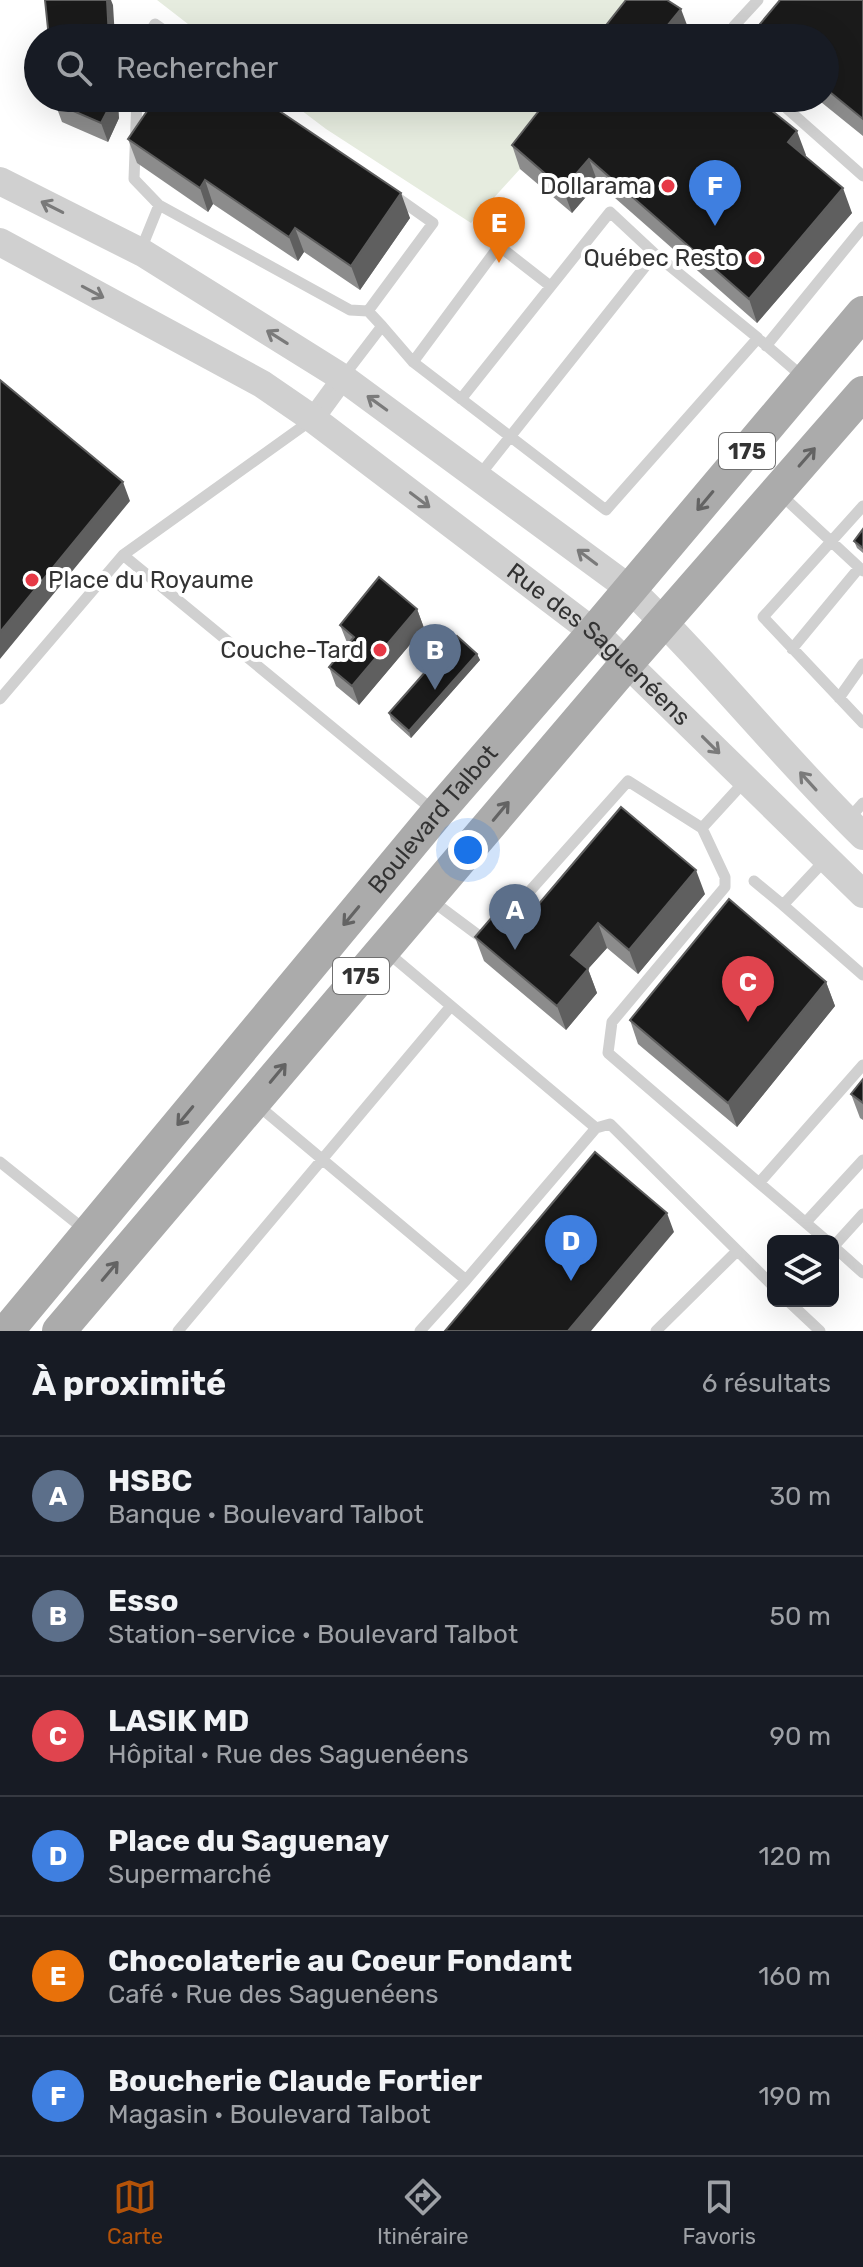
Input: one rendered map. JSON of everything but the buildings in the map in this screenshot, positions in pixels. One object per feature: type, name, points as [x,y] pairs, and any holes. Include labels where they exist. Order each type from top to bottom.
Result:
[{"type":"main road","name":"Boulevard Talbot","points":[[7,1331],[437,813],[863,313]]},
{"type":"main road","name":"Boulevard Talbot","points":[[59,1331],[628,662],[863,393]]},
{"type":"street","points":[[0,181],[140,252],[343,378],[630,589],[858,820]]},
{"type":"street","name":"Rue des Saguenéens","points":[[0,242],[262,384],[313,419],[594,632],[863,894]]},
{"type":"street","points":[[313,419],[343,378]]},
{"type":"lane","points":[[736,24],[758,0]]},
{"type":"lane","points":[[136,112],[134,179],[159,205],[350,310],[368,311],[413,362],[606,510],[762,342],[863,227]]},
{"type":"lane","points":[[791,112],[863,176]]},
{"type":"lane","points":[[368,311],[433,223],[383,187]]},
{"type":"lane","points":[[140,252],[159,205]]},
{"type":"lane","points":[[461,399],[610,212],[655,254],[807,380]]},
{"type":"lane","points":[[413,362],[499,246],[549,285]]},
{"type":"lane","points":[[479,477],[655,254]]},
{"type":"lane","points":[[343,378],[382,326]]},
{"type":"lane","points":[[0,699],[123,555],[313,419]]},
{"type":"lane","points":[[777,491],[861,569],[792,649]]},
{"type":"lane","points":[[863,506],[763,617],[863,723]]},
{"type":"lane","points":[[123,555],[437,813]]},
{"type":"lane","points":[[839,698],[863,664]]},
{"type":"lane","points":[[702,828],[746,780]]},
{"type":"lane","points":[[506,918],[628,781],[702,828],[725,877],[725,887],[612,1022],[608,1053],[820,1235]]},
{"type":"lane","points":[[783,905],[827,858]]},
{"type":"lane","points":[[754,881],[863,975]]},
{"type":"lane","points":[[428,897],[486,941],[496,930]]},
{"type":"lane","points":[[383,949],[596,1128]]},
{"type":"lane","points":[[178,1331],[451,1006]]},
{"type":"lane","points":[[759,1183],[863,1065]]},
{"type":"lane","points":[[253,1102],[466,1280]]},
{"type":"lane","points":[[420,1331],[596,1128],[610,1124],[767,1280]]},
{"type":"lane","points":[[806,1222],[863,1160]]},
{"type":"lane","points":[[0,1162],[89,1233]]},
{"type":"lane","points":[[839,1240],[863,1214]]},
{"type":"lane","points":[[839,1251],[863,1273]]},
{"type":"lane","points":[[656,1331],[736,1252]]},
{"type":"lane","points":[[794,1307],[820,1331]]},
{"type":"shaded area","points":[[157,0],[664,0],[639,24],[188,24]]},
{"type":"shaded area","points":[[304,112],[565,112],[520,169],[471,223]]},
{"type":"place","name":"Dollarama","points":[[668,186]]},
{"type":"place","name":"Boucherie Claude Fortier","points":[[715,226]]},
{"type":"place","name":"Québec Resto","points":[[755,258]]},
{"type":"place","name":"Chocolaterie au Coeur Fondant","points":[[499,263]]},
{"type":"place","name":"Place du Royaume","points":[[32,580]]},
{"type":"place","name":"Couche-Tard","points":[[380,650]]},
{"type":"place","name":"Esso","points":[[435,690]]},
{"type":"place","name":"HSBC","points":[[515,950]]},
{"type":"place","name":"LASIK MD","points":[[748,1022]]},
{"type":"place","name":"Place du Saguenay","points":[[571,1281]]}]
